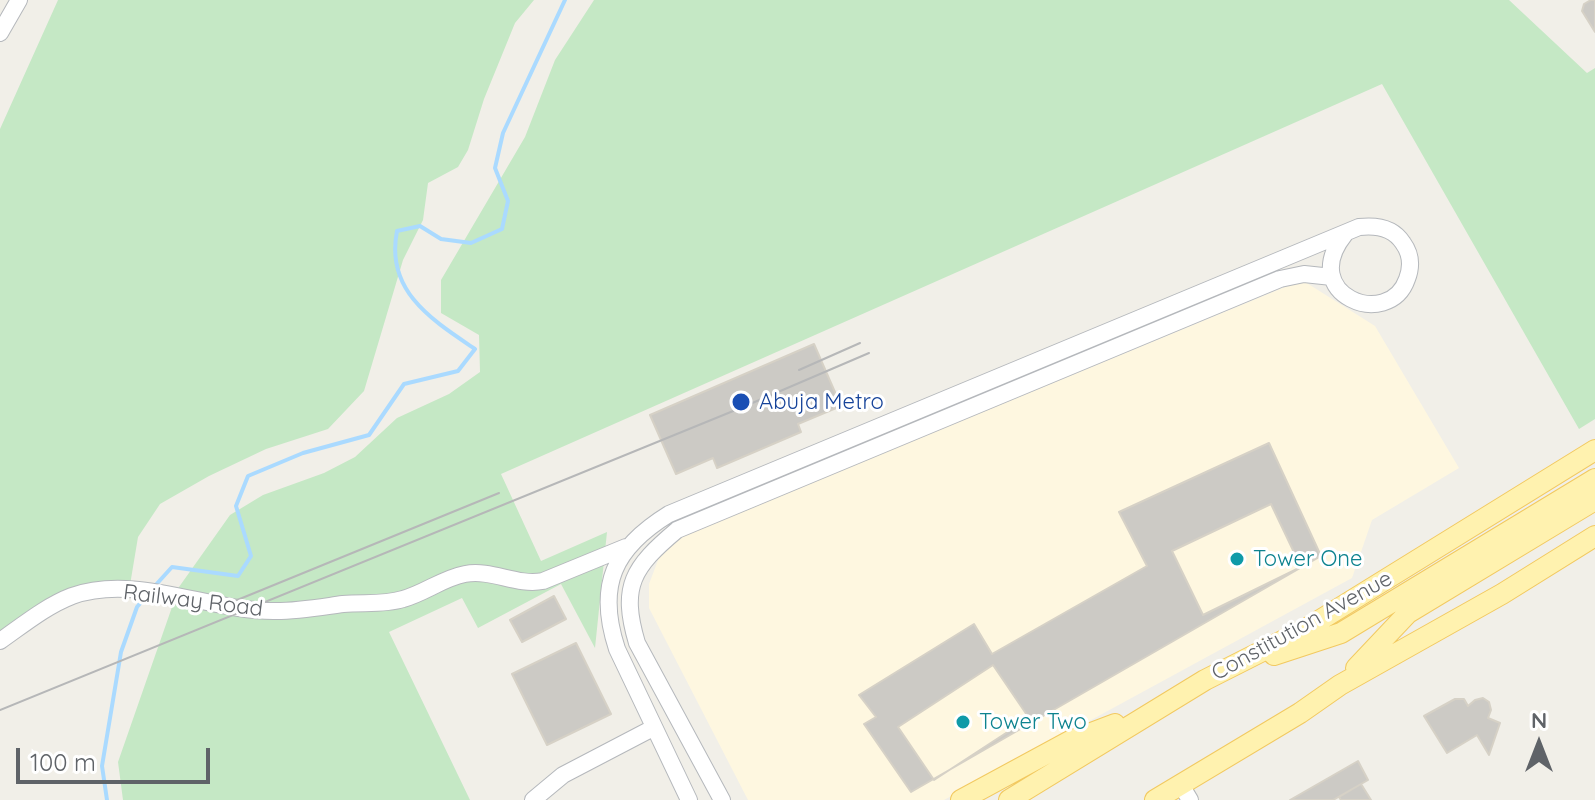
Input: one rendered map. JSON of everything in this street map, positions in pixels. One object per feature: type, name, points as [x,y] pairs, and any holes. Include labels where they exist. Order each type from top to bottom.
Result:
[{"type":"main road","name":"Constitution Avenue","points":[[1009,800],[1160,707],[1304,630],[1595,450]]},
{"type":"main road","name":"Constitution Avenue","points":[[1340,685],[1408,613],[1488,554],[1592,487]]},
{"type":"main road","points":[[1155,800],[1180,794],[1340,685],[1502,594],[1595,536]]},
{"type":"main road","name":"Constitution Avenue","points":[[1232,666],[1341,633],[1488,554]]},
{"type":"main road","points":[[961,800],[1070,741],[1160,707]]},
{"type":"street","points":[[0,33],[19,0]]},
{"type":"street","points":[[689,800],[653,728],[609,625],[607,602],[613,574],[626,547],[645,529],[669,514],[1359,227],[1374,226],[1389,230],[1401,240],[1409,254],[1410,269],[1401,290],[1382,303],[1366,305],[1351,300],[1339,290],[1332,277],[1330,261],[1335,247],[1345,234]]},
{"type":"street","points":[[722,800],[644,656],[631,621],[629,600],[633,580],[643,561],[658,546],[677,530],[1280,279],[1304,274],[1332,277]]},
{"type":"street","name":"Railway Road","points":[[0,641],[61,601],[91,591],[181,596],[231,608],[277,611],[390,602],[469,573],[483,573],[531,584],[626,547]]},
{"type":"street","points":[[533,800],[563,775],[653,728]]},
{"type":"shaded area","points":[[1302,280],[1375,326],[1459,468],[1372,520],[1352,578],[944,800],[748,800],[649,608],[649,584],[660,555],[681,537]]},
{"type":"green space","points":[[58,0],[534,0],[515,23],[484,99],[468,150],[458,167],[428,183],[423,220],[403,260],[364,391],[328,429],[266,449],[160,504],[138,537],[129,591],[91,591],[0,641],[0,129]]},
{"type":"green space","points":[[594,0],[1509,0],[1587,73],[1595,68],[1595,419],[1579,429],[1382,84],[501,474],[541,561],[607,532],[595,648],[561,584],[478,628],[462,598],[389,632],[470,800],[123,800],[118,762],[179,587],[230,515],[263,495],[324,473],[355,457],[397,418],[449,394],[480,372],[479,335],[441,313],[441,280],[525,137],[555,60]]},
{"type":"building","points":[[1595,0],[1595,32],[1582,11],[1584,4]]},
{"type":"building","points":[[814,344],[841,406],[798,424],[801,432],[717,468],[713,458],[676,474],[650,415]]},
{"type":"building","points":[[1269,443],[1321,556],[911,792],[864,724],[876,717],[859,695],[974,624],[992,654],[1147,566],[1119,512]]},
{"type":"building","name":"Tower One","points":[[1271,504],[1301,567],[1203,615],[1172,551]]},
{"type":"building","points":[[554,596],[566,619],[522,642],[510,620]]},
{"type":"building","points":[[576,643],[611,714],[547,745],[512,674]]},
{"type":"building","name":"Tower Two","points":[[993,665],[1029,718],[934,780],[898,727]]},
{"type":"building","points":[[1483,698],[1489,702],[1491,710],[1488,718],[1500,723],[1489,755],[1477,735],[1447,753],[1424,716],[1455,699],[1464,699],[1468,706]]},
{"type":"building","points":[[1358,761],[1368,780],[1333,800],[1290,800]]},
{"type":"building","points":[[1361,784],[1371,800],[1341,800],[1339,797]]},
{"type":"waterway","points":[[153,588],[172,567],[238,576],[251,556],[236,506],[248,476],[303,453],[369,435],[404,384],[458,371],[475,349],[428,315],[405,287],[395,252],[397,231],[420,226],[441,239],[471,243],[502,229],[508,201],[495,168],[503,133],[565,0]]},
{"type":"waterway","points":[[107,800],[102,766],[121,652],[137,607],[148,594]]},
{"type":"tram line","points":[[799,370],[860,343]]},
{"type":"tram line","points":[[0,710],[869,353]]},
{"type":"tram line","points":[[225,605],[499,493]]},
{"type":"place","name":"Abuja Metro","points":[[741,402]]},
{"type":"place","name":"Tower One","points":[[1237,559]]},
{"type":"place","name":"Tower Two","points":[[963,722]]}]
